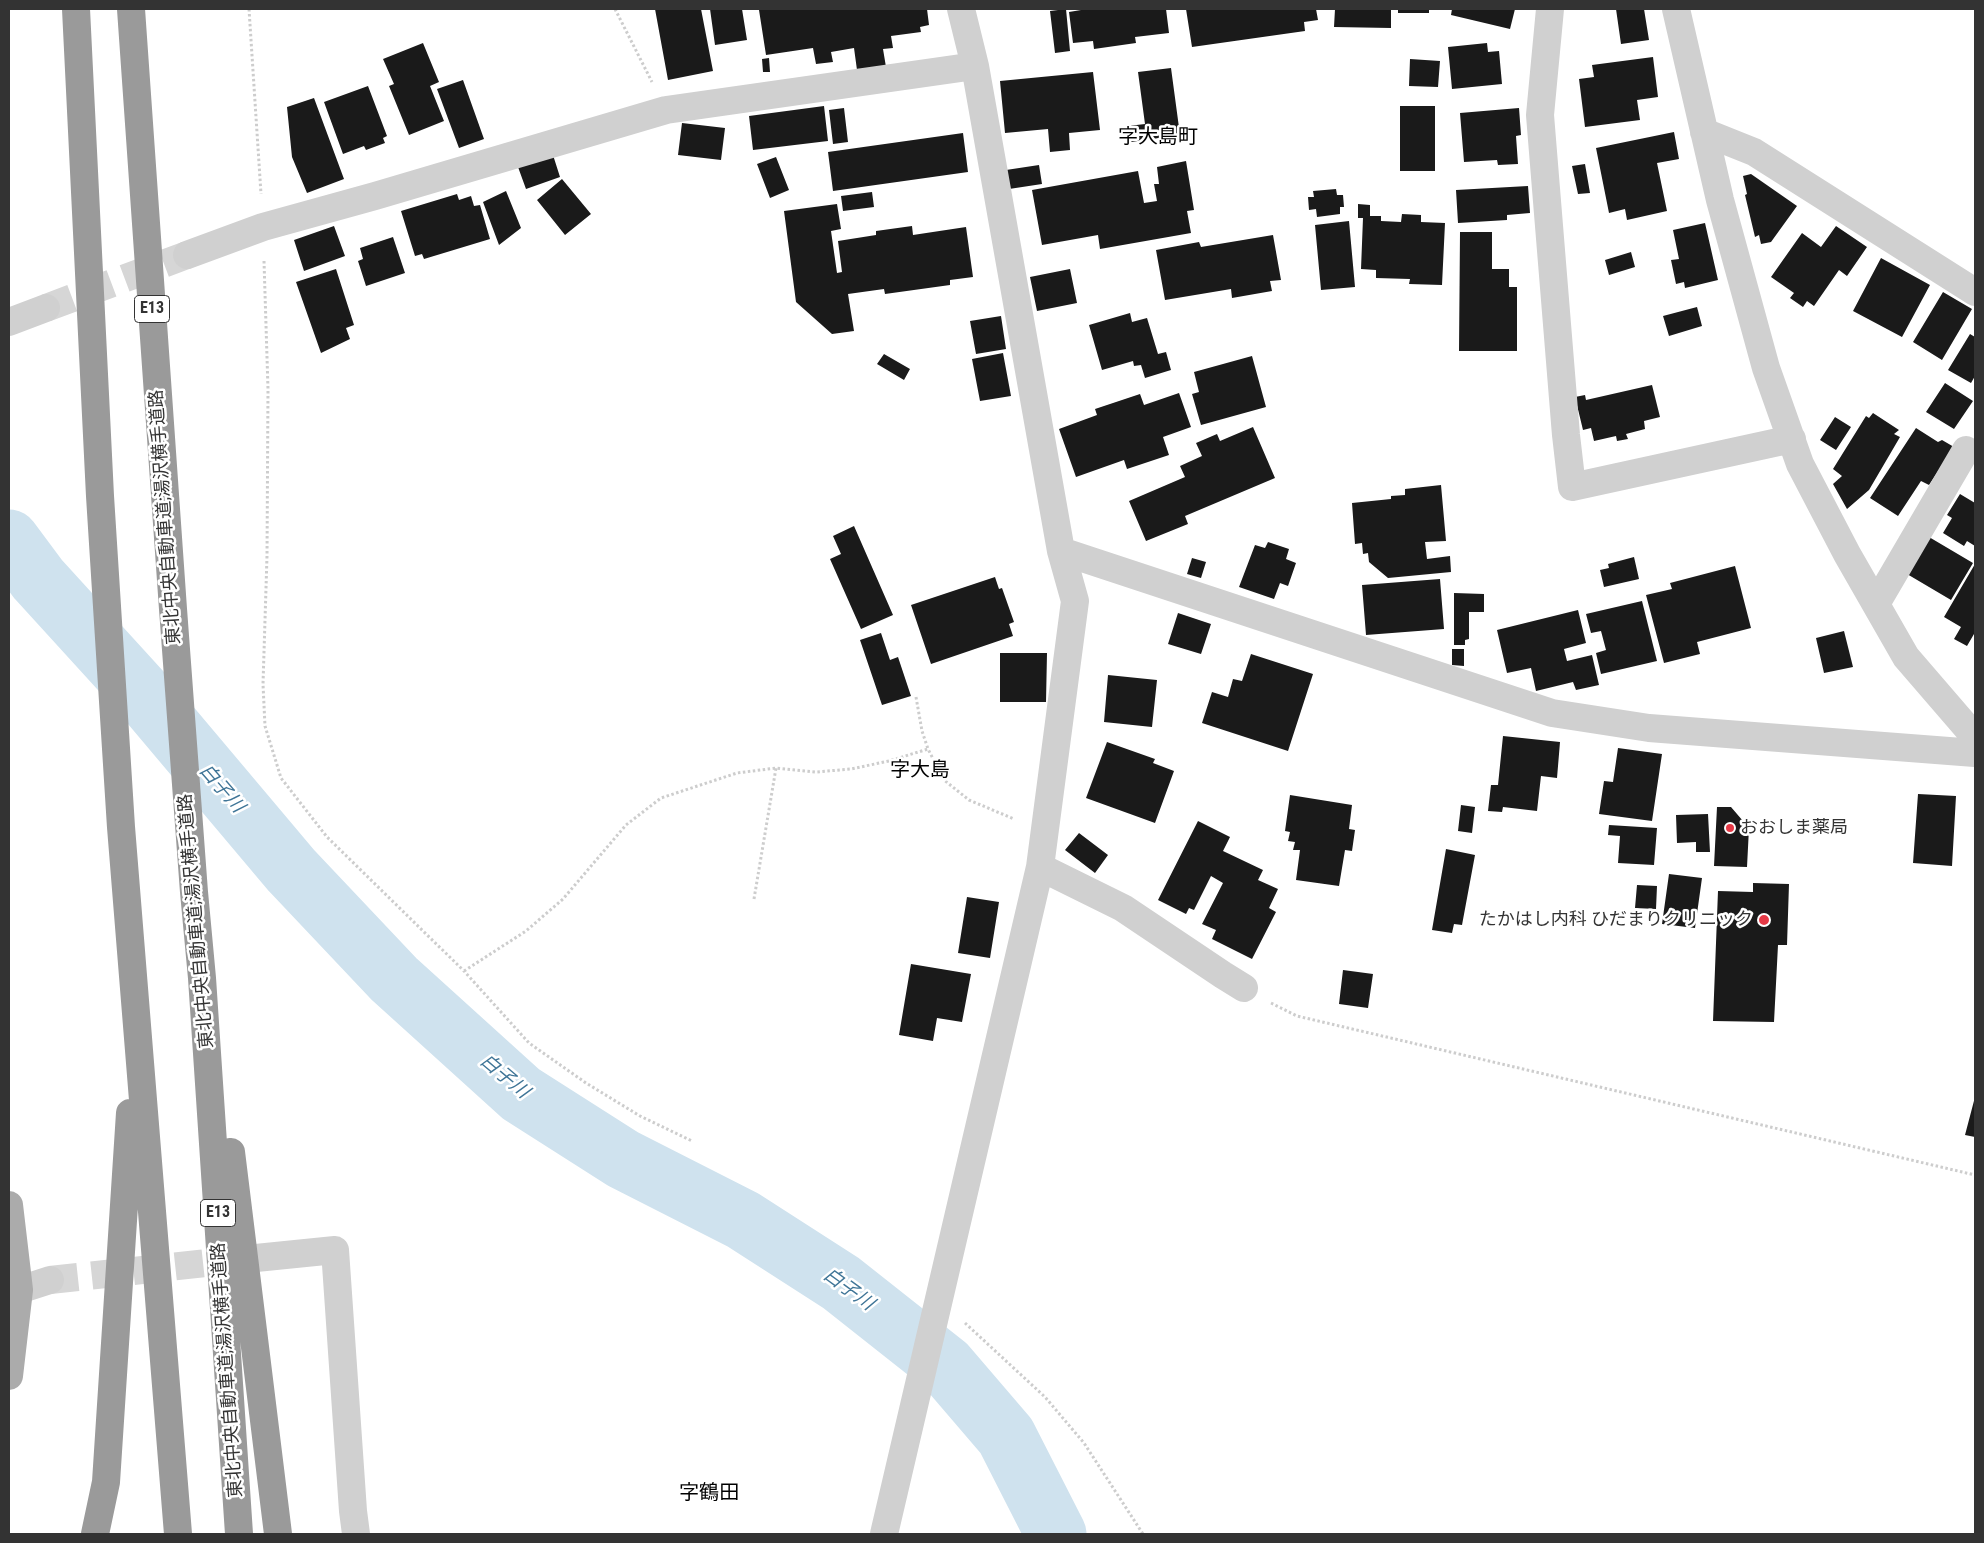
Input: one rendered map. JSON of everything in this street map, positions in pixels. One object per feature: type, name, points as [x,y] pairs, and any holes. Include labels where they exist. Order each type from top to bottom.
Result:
[{"type":"highway","points":[[76,9],[100,496],[121,826],[178,1534]]},
{"type":"highway","name":"東北中央自動車道;湯沢横手道路","points":[[131,9],[172,609],[202,978],[240,1534]]},
{"type":"highway","points":[[202,978],[226,1112],[278,1534]]},
{"type":"highway","points":[[95,1534],[106,1482],[136,1017]]},
{"type":"main road","points":[[9,1205],[19,1290],[9,1376]]},
{"type":"street","points":[[884,1534],[914,1414],[1040,867],[1076,601],[1061,551],[974,66],[961,9]]},
{"type":"street","points":[[1550,9],[1540,114],[1566,442],[1572,487],[1792,439]]},
{"type":"street","points":[[1676,9],[1720,200],[1766,368],[1800,464],[1906,657],[1975,737]]},
{"type":"street","points":[[187,255],[263,227],[666,110],[974,66]]},
{"type":"street","points":[[1704,132],[1754,152],[1975,292]]},
{"type":"street","points":[[9,322],[46,308]]},
{"type":"street","points":[[1876,604],[1966,450]]},
{"type":"street","points":[[1061,551],[1552,713],[1649,728],[1975,753]]},
{"type":"street","points":[[1040,867],[1123,908],[1244,988]]},
{"type":"street","points":[[246,1259],[335,1250],[356,1534]]},
{"type":"street","points":[[19,1290],[50,1280]]},
{"type":"path","points":[[250,9],[263,227],[268,389],[267,556],[263,684],[265,726],[281,778],[327,837],[464,970],[529,1043],[586,1083],[632,1111],[692,1141]]},
{"type":"path","points":[[615,9],[666,110]]},
{"type":"path","points":[[916,696],[922,731],[928,749],[944,780],[969,800],[1000,812],[1044,834]]},
{"type":"path","points":[[464,970],[526,931],[541,918],[570,892],[626,825],[661,798],[737,773],[776,768],[816,772],[851,768],[889,761],[928,749]]},
{"type":"path","points":[[754,899],[776,768]]},
{"type":"path","points":[[1244,988],[1297,1016],[1975,1175]]},
{"type":"path","points":[[938,1305],[1045,1397],[1084,1442],[1143,1534]]},
{"type":"building","points":[[655,9],[701,9],[713,71],[668,80]]},
{"type":"building","points":[[710,9],[742,9],[747,40],[715,45]]},
{"type":"building","points":[[927,9],[929,25],[920,27],[921,32],[891,36],[893,48],[883,49],[886,67],[857,70],[854,48],[831,52],[833,62],[816,64],[813,48],[766,55],[759,10]]},
{"type":"building","points":[[1066,9],[1070,51],[1055,53],[1050,11]]},
{"type":"building","points":[[1087,9],[1166,9],[1169,33],[1135,37],[1136,43],[1094,49],[1093,41],[1073,43],[1069,12]]},
{"type":"building","points":[[1186,9],[1316,9],[1318,20],[1304,22],[1305,31],[1192,47]]},
{"type":"building","points":[[1335,9],[1391,9],[1391,28],[1334,27]]},
{"type":"building","points":[[1398,9],[1429,9],[1429,13],[1398,13]]},
{"type":"building","points":[[1452,9],[1515,9],[1510,29],[1451,15]]},
{"type":"building","points":[[1616,9],[1644,9],[1649,40],[1621,44]]},
{"type":"building","points":[[423,43],[439,82],[430,86],[444,121],[409,135],[389,86],[394,84],[383,59]]},
{"type":"building","points":[[1487,43],[1488,52],[1499,51],[1502,84],[1452,89],[1448,47]]},
{"type":"building","points":[[1653,57],[1658,97],[1637,100],[1640,120],[1585,127],[1579,79],[1594,77],[1592,65]]},
{"type":"building","points":[[769,58],[770,72],[763,72],[762,59]]},
{"type":"building","points":[[1410,59],[1440,61],[1438,87],[1409,86]]},
{"type":"building","points":[[1171,68],[1180,135],[1131,142],[1128,126],[1145,124],[1138,72]]},
{"type":"building","points":[[1093,72],[1100,130],[1069,133],[1070,150],[1050,152],[1048,129],[1005,133],[1000,81]]},
{"type":"building","points":[[463,80],[484,139],[459,148],[437,89]]},
{"type":"building","points":[[368,86],[387,136],[383,138],[385,143],[366,150],[364,146],[343,154],[324,102]]},
{"type":"building","points":[[314,98],[344,179],[307,193],[292,157],[287,107]]},
{"type":"building","points":[[824,106],[828,141],[753,150],[749,116]]},
{"type":"building","points":[[1400,106],[1435,106],[1435,171],[1400,171]]},
{"type":"building","points":[[844,108],[848,142],[833,144],[829,110]]},
{"type":"building","points":[[1519,108],[1521,135],[1516,136],[1518,164],[1498,165],[1497,160],[1464,162],[1460,113]]},
{"type":"building","points":[[682,123],[725,128],[721,160],[678,155]]},
{"type":"building","points":[[1674,132],[1679,159],[1657,163],[1667,211],[1627,220],[1625,209],[1609,213],[1596,148]]},
{"type":"building","points":[[963,133],[968,172],[833,191],[828,152]]},
{"type":"building","points":[[553,155],[560,177],[526,189],[518,167]]},
{"type":"building","points":[[776,157],[789,190],[770,198],[757,164]]},
{"type":"building","points":[[1186,161],[1194,210],[1187,211],[1191,233],[1100,249],[1098,235],[1042,245],[1032,190],[1138,171],[1144,203],[1157,201],[1154,184],[1159,184],[1157,167]]},
{"type":"building","points":[[1585,164],[1590,193],[1578,194],[1572,166]]},
{"type":"building","points":[[1039,165],[1042,184],[1009,189],[1006,170]]},
{"type":"building","points":[[1751,174],[1797,206],[1771,242],[1761,244],[1759,235],[1755,237],[1745,195],[1747,194],[1743,176]]},
{"type":"building","points":[[562,179],[591,214],[565,235],[537,200]]},
{"type":"building","points":[[1528,186],[1530,213],[1507,215],[1507,220],[1458,223],[1456,190]]},
{"type":"building","points":[[1336,189],[1337,195],[1343,195],[1344,207],[1340,207],[1340,214],[1317,217],[1316,209],[1309,210],[1308,197],[1314,197],[1313,191]]},
{"type":"building","points":[[506,191],[521,228],[499,245],[483,202]]},
{"type":"building","points":[[872,192],[874,207],[843,211],[841,196]]},
{"type":"building","points":[[457,194],[459,200],[471,196],[474,206],[480,205],[490,239],[424,259],[422,254],[415,256],[401,211]]},
{"type":"building","points":[[837,204],[841,229],[831,231],[837,273],[842,272],[838,241],[876,235],[876,231],[912,226],[913,235],[966,227],[973,277],[950,280],[950,285],[885,294],[884,289],[848,294],[854,331],[832,334],[796,302],[784,211]]},
{"type":"building","points":[[1358,204],[1370,205],[1370,216],[1381,216],[1381,221],[1401,222],[1402,214],[1421,215],[1421,222],[1445,223],[1442,285],[1409,284],[1410,279],[1376,278],[1376,270],[1361,269],[1363,218],[1358,218]]},
{"type":"building","points":[[1349,221],[1355,287],[1321,290],[1315,225]]},
{"type":"building","points":[[1705,223],[1718,280],[1685,288],[1684,282],[1676,284],[1671,260],[1679,259],[1673,230]]},
{"type":"building","points":[[334,226],[345,256],[304,271],[294,240]]},
{"type":"building","points":[[1836,226],[1867,247],[1847,276],[1839,270],[1814,306],[1807,301],[1803,307],[1790,298],[1794,293],[1771,277],[1802,233],[1821,247]]},
{"type":"building","points":[[1460,232],[1492,232],[1492,269],[1509,269],[1509,287],[1517,287],[1517,351],[1459,351]]},
{"type":"building","points":[[1273,235],[1281,280],[1270,281],[1272,291],[1232,298],[1231,289],[1165,300],[1156,250],[1199,242],[1201,247]]},
{"type":"building","points":[[393,237],[405,273],[366,286],[358,261],[363,259],[360,248]]},
{"type":"building","points":[[1631,252],[1635,267],[1609,275],[1605,260]]},
{"type":"building","points":[[1881,258],[1930,285],[1902,337],[1853,311]]},
{"type":"building","points":[[336,269],[354,325],[346,328],[350,339],[321,353],[296,282]]},
{"type":"building","points":[[1070,269],[1077,303],[1037,311],[1030,277]]},
{"type":"building","points":[[1943,292],[1972,309],[1942,360],[1913,342]]},
{"type":"building","points":[[1697,307],[1702,326],[1669,336],[1663,316]]},
{"type":"building","points":[[1130,313],[1132,322],[1147,318],[1158,354],[1166,352],[1171,370],[1145,378],[1141,365],[1134,366],[1133,361],[1102,370],[1089,325]]},
{"type":"building","points":[[1001,316],[1006,349],[976,354],[970,321]]},
{"type":"building","points":[[1970,334],[1975,337],[1975,376],[1971,383],[1948,370]]},
{"type":"building","points":[[1003,353],[1011,396],[980,401],[972,359]]},
{"type":"building","points":[[884,354],[910,369],[904,380],[877,364]]},
{"type":"building","points":[[1252,356],[1266,407],[1201,425],[1192,394],[1199,392],[1194,372]]},
{"type":"building","points":[[1945,383],[1973,401],[1954,429],[1926,412]]},
{"type":"building","points":[[1652,385],[1660,417],[1644,421],[1645,429],[1626,434],[1628,439],[1617,441],[1616,436],[1594,441],[1591,428],[1583,430],[1575,397],[1585,395],[1586,400]]},
{"type":"building","points":[[1179,393],[1191,427],[1163,437],[1169,455],[1127,469],[1124,460],[1076,477],[1059,429],[1097,415],[1095,409],[1140,394],[1144,405]]},
{"type":"building","points":[[1873,413],[1899,430],[1894,434],[1900,437],[1869,490],[1847,509],[1833,484],[1842,476],[1833,469],[1866,416],[1869,418]]},
{"type":"building","points":[[1835,417],[1851,427],[1836,450],[1820,440]]},
{"type":"building","points":[[1253,427],[1275,478],[1185,516],[1188,524],[1146,541],[1129,501],[1185,477],[1180,466],[1202,456],[1196,443],[1217,434],[1220,441]]},
{"type":"building","points":[[1916,428],[1938,442],[1942,440],[1954,447],[1929,485],[1921,481],[1898,516],[1870,498]]},
{"type":"building","points":[[1441,485],[1446,541],[1425,542],[1427,559],[1450,556],[1451,572],[1388,578],[1369,562],[1368,553],[1363,554],[1362,543],[1355,544],[1352,503],[1391,499],[1391,496],[1405,495],[1405,489]]},
{"type":"building","points":[[1960,494],[1975,503],[1975,546],[1967,541],[1964,546],[1943,533],[1952,518],[1947,515]]},
{"type":"building","points":[[854,526],[893,615],[861,629],[830,559],[841,554],[833,536]]},
{"type":"building","points":[[1929,537],[1973,563],[1951,600],[1907,574]]},
{"type":"building","points":[[1268,542],[1289,549],[1286,559],[1296,563],[1288,586],[1280,583],[1274,599],[1239,587],[1255,545],[1265,548]]},
{"type":"building","points":[[1634,557],[1639,579],[1604,587],[1600,570],[1609,568],[1608,564]]},
{"type":"building","points":[[1192,558],[1206,562],[1201,578],[1187,574]]},
{"type":"building","points":[[1975,564],[1975,635],[1967,646],[1954,639],[1961,627],[1944,617]]},
{"type":"building","points":[[1735,566],[1751,628],[1697,642],[1700,654],[1664,663],[1646,595],[1672,589],[1670,583]]},
{"type":"building","points":[[995,577],[999,589],[1002,588],[1014,622],[1009,624],[1013,636],[931,664],[911,605]]},
{"type":"building","points":[[1440,579],[1444,629],[1366,635],[1362,585]]},
{"type":"building","points":[[1454,593],[1484,594],[1484,612],[1469,612],[1469,639],[1465,640],[1465,645],[1454,645]]},
{"type":"building","points":[[1642,601],[1657,661],[1601,674],[1596,653],[1606,650],[1601,631],[1591,633],[1586,614]]},
{"type":"building","points":[[1578,610],[1586,643],[1564,649],[1567,661],[1592,655],[1599,685],[1576,690],[1573,682],[1536,691],[1531,668],[1507,673],[1497,630]]},
{"type":"building","points":[[1178,613],[1211,624],[1201,654],[1168,644]]},
{"type":"building","points":[[1844,631],[1853,667],[1824,673],[1816,638]]},
{"type":"building","points":[[881,633],[890,660],[898,657],[911,696],[882,705],[860,640]]},
{"type":"building","points":[[1452,649],[1464,649],[1464,666],[1452,665]]},
{"type":"building","points":[[1000,653],[1047,653],[1046,702],[1000,702]]},
{"type":"building","points":[[1251,654],[1313,674],[1288,751],[1202,723],[1212,692],[1228,697],[1233,679],[1242,681]]},
{"type":"building","points":[[1108,675],[1157,680],[1152,727],[1104,722]]},
{"type":"building","points":[[1503,736],[1560,742],[1557,778],[1541,776],[1537,811],[1503,807],[1502,812],[1488,811],[1491,785],[1498,785]]},
{"type":"building","points":[[1107,742],[1155,759],[1153,763],[1174,771],[1155,823],[1086,798]]},
{"type":"building","points":[[1618,748],[1662,754],[1652,821],[1599,814],[1604,781],[1613,782]]},
{"type":"building","points":[[1918,794],[1956,796],[1952,866],[1913,863]]},
{"type":"building","points":[[1290,795],[1352,805],[1349,829],[1355,830],[1352,851],[1345,850],[1339,886],[1296,880],[1300,850],[1293,850],[1295,842],[1288,841],[1290,832],[1285,831]]},
{"type":"building","points":[[1461,805],[1475,807],[1472,833],[1458,831]]},
{"type":"building","points":[[1717,807],[1731,807],[1749,828],[1747,867],[1714,866]]},
{"type":"building","points":[[1708,814],[1710,852],[1696,852],[1696,842],[1677,843],[1676,815]]},
{"type":"building","points":[[1198,821],[1230,837],[1223,851],[1263,870],[1258,880],[1278,889],[1269,908],[1276,912],[1252,959],[1212,939],[1216,930],[1202,924],[1223,883],[1211,876],[1194,910],[1189,908],[1186,914],[1158,900]]},
{"type":"building","points":[[1609,825],[1657,828],[1654,865],[1618,863],[1620,836],[1608,835]]},
{"type":"building","points":[[1079,833],[1108,855],[1095,873],[1065,850]]},
{"type":"building","points":[[1446,849],[1475,855],[1462,925],[1454,924],[1452,933],[1432,930]]},
{"type":"building","points":[[1669,874],[1702,878],[1695,928],[1662,924]]},
{"type":"building","points":[[1753,883],[1789,884],[1787,945],[1778,945],[1774,1022],[1713,1021],[1718,891],[1753,892]]},
{"type":"building","points":[[1637,885],[1657,886],[1656,909],[1635,908]]},
{"type":"building","points":[[967,897],[999,902],[990,958],[958,953]]},
{"type":"building","points":[[911,964],[971,974],[962,1022],[937,1018],[933,1041],[899,1035]]},
{"type":"building","points":[[1343,970],[1373,974],[1368,1008],[1339,1004]]},
{"type":"building","points":[[1975,1097],[1975,1137],[1965,1135]]},
{"type":"waterway","name":"白子川","points":[[9,540],[38,579],[141,692],[291,870],[394,979],[521,1094],[623,1159],[743,1220],[841,1283],[946,1366],[1006,1436],[1056,1534]]},
{"type":"tunnel","points":[[46,308],[187,255]]},
{"type":"tunnel","points":[[50,1280],[244,1259]]},
{"type":"place","name":"おおしま薬局","points":[[1730,828]]},
{"type":"place","name":"たかはし内科 ひだまりクリニック","points":[[1764,920]]},
{"type":"district","name":"字大島町","points":[[1158,138]]},
{"type":"district","name":"字大島","points":[[920,771]]},
{"type":"district","name":"字鶴田","points":[[709,1494]]}]
